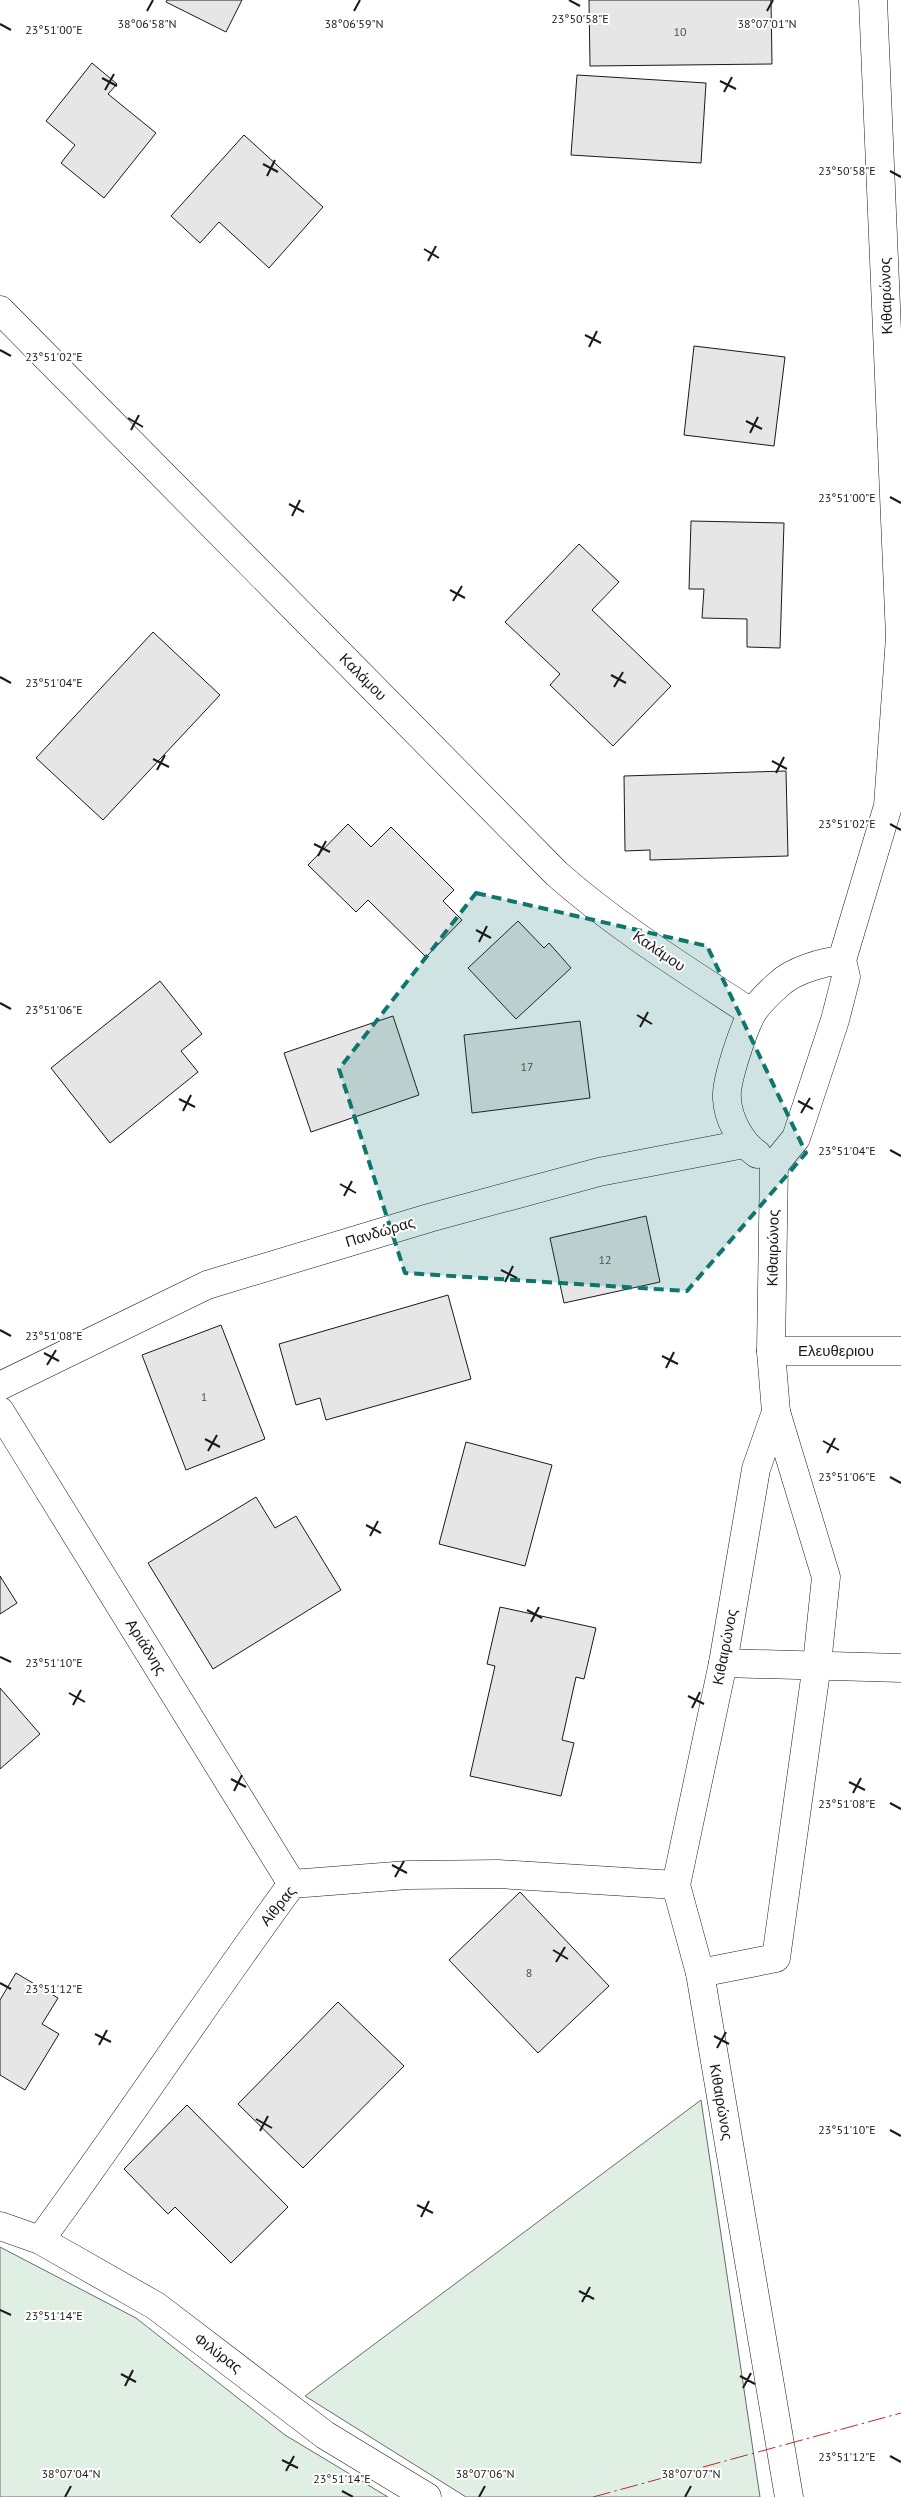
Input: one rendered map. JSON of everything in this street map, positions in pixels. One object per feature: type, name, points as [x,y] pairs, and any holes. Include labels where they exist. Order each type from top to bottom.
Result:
[{"type":"street","name":"Κιθαιρώνος","points":[[789,2497],[700,1973],[676,1885],[723,1663],[756,1469],[776,1412],[771,1351],[774,1165],[796,1138],[835,1020],[846,977],[842,960],[888,806],[900,637],[873,0]]},
{"type":"street","name":"Καλάμου","points":[[0,310],[557,874],[590,903],[626,929],[752,1013]]},
{"type":"street","points":[[774,1165],[744,1144],[730,1116],[726,1098],[738,1045],[752,1013],[780,982],[820,963],[842,960]]},
{"type":"street","name":"Πανδώρας","points":[[0,1386],[207,1285],[429,1218],[599,1172],[744,1144]]},
{"type":"street","name":"Ελευθεριου","points":[[771,1351],[901,1351]]},
{"type":"street","name":"Αριάδνης","points":[[0,1411],[292,1884]]},
{"type":"street","points":[[700,1973],[776,1958],[817,1664],[826,1578],[776,1412]]},
{"type":"street","points":[[723,1663],[817,1664],[901,1668]]},
{"type":"street","name":"Αίθρας","points":[[40,2240],[128,2120],[203,2006],[292,1884],[408,1875],[498,1874],[676,1885]]},
{"type":"street","name":"Φιλύρας","points":[[0,2226],[40,2240],[156,2306],[325,2435],[427,2497]]},
{"type":"highlighted area","points":[[476,893],[707,946],[806,1153],[687,1291],[405,1273],[339,1069]]},
{"type":"green space","points":[[701,2100],[760,2497],[466,2497],[305,2396]]},
{"type":"green space","points":[[0,2247],[136,2318],[285,2435],[388,2497],[0,2497]]},
{"type":"building","points":[[167,0],[242,0],[226,32],[166,2]]},
{"type":"building","points":[[589,0],[771,0],[772,64],[590,66]]},
{"type":"building","points":[[92,63],[117,84],[108,94],[156,133],[104,198],[61,163],[75,145],[46,121]]},
{"type":"building","points":[[577,75],[706,83],[701,163],[571,155]]},
{"type":"building","points":[[244,135],[323,207],[269,268],[219,222],[200,243],[171,216]]},
{"type":"building","points":[[694,346],[785,357],[774,446],[684,435]]},
{"type":"building","points":[[691,521],[784,523],[780,648],[747,647],[747,619],[702,618],[704,589],[689,589]]},
{"type":"building","points":[[579,544],[619,582],[592,610],[671,686],[613,746],[550,685],[560,674],[505,622]]},
{"type":"building","points":[[153,632],[220,695],[103,820],[36,758]]},
{"type":"building","points":[[786,771],[788,856],[650,860],[650,850],[625,851],[624,776]]},
{"type":"building","points":[[348,824],[371,847],[391,827],[454,890],[443,901],[462,920],[426,957],[368,900],[356,912],[308,865]]},
{"type":"building","points":[[518,921],[544,948],[549,943],[571,968],[516,1019],[468,968]]},
{"type":"building","points":[[160,981],[202,1034],[181,1051],[198,1072],[110,1143],[51,1068]]},
{"type":"building","points":[[393,1016],[419,1095],[311,1132],[284,1053]]},
{"type":"building","points":[[580,1021],[590,1098],[472,1113],[464,1035]]},
{"type":"building","points":[[646,1216],[660,1282],[564,1303],[550,1238]]},
{"type":"building","points":[[448,1295],[471,1379],[326,1420],[320,1398],[296,1405],[279,1344]]},
{"type":"building","points":[[221,1325],[265,1439],[186,1470],[142,1355]]},
{"type":"building","points":[[466,1442],[552,1465],[525,1566],[439,1544]]},
{"type":"building","points":[[256,1497],[275,1528],[296,1516],[341,1590],[213,1669],[148,1563]]},
{"type":"building","points":[[0,1576],[17,1603],[0,1614]]},
{"type":"building","points":[[500,1607],[596,1628],[584,1679],[576,1677],[562,1740],[574,1743],[561,1796],[470,1776],[495,1666],[487,1664]]},
{"type":"building","points":[[0,1688],[40,1734],[0,1769]]},
{"type":"building","points":[[520,1892],[609,1986],[538,2053],[449,1960]]},
{"type":"building","points":[[16,1973],[58,1998],[42,2024],[59,2034],[25,2090],[0,2075],[0,2000]]},
{"type":"building","points":[[338,2002],[404,2066],[303,2168],[238,2104]]},
{"type":"building","points":[[187,2105],[288,2207],[231,2263],[175,2207],[168,2214],[124,2169]]},
{"type":"power","points":[[593,2497],[901,2413]]}]
